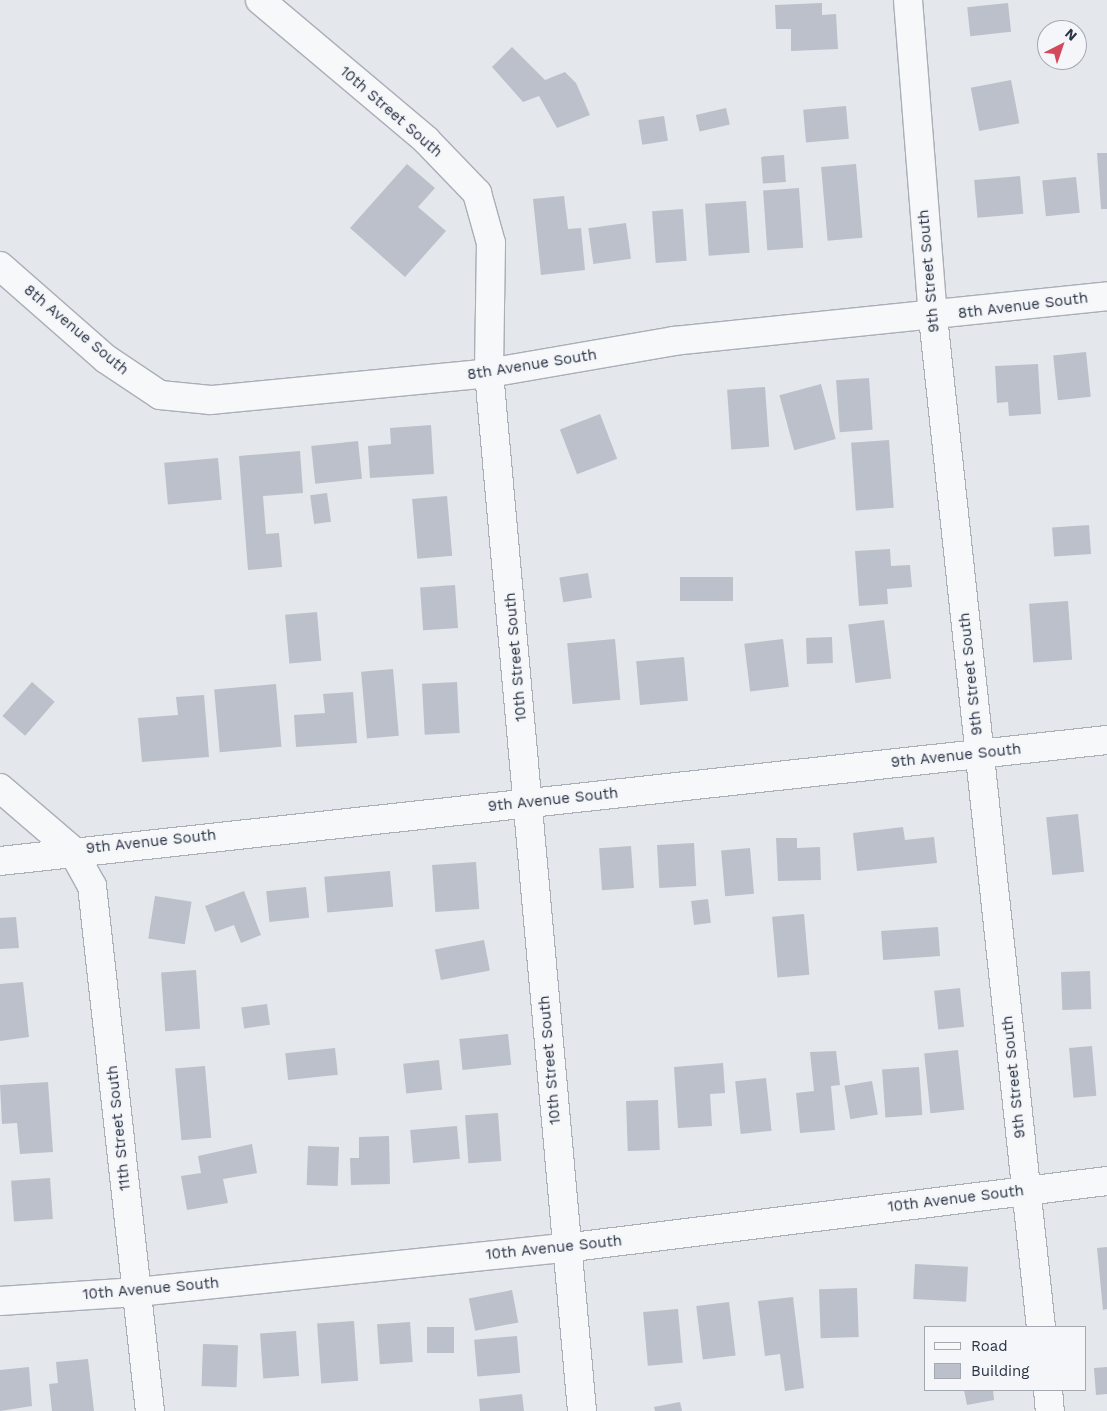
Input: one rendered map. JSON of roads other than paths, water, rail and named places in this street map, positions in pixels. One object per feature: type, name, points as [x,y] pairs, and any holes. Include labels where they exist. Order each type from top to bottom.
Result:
[{"type":"street","name":"10th Street South","points":[[260,0],[426,140],[477,193],[492,243],[488,373],[530,803],[565,1248],[582,1411]]},
{"type":"street","name":"9th Street South","points":[[908,10],[933,317],[1041,1326]]},
{"type":"street","name":"8th Avenue South","points":[[0,266],[106,358],[160,394],[210,400],[488,373],[674,341],[933,317],[1107,296]]},
{"type":"street","name":"9th Avenue South","points":[[0,861],[72,850],[530,803],[1107,740]]},
{"type":"street","points":[[0,788],[72,850]]},
{"type":"street","name":"11th Street South","points":[[72,850],[92,886],[150,1411]]},
{"type":"street","name":"10th Avenue South","points":[[0,1301],[137,1292],[565,1248],[1107,1181]]},
{"type":"street","points":[[1048,1391],[1050,1411]]}]
